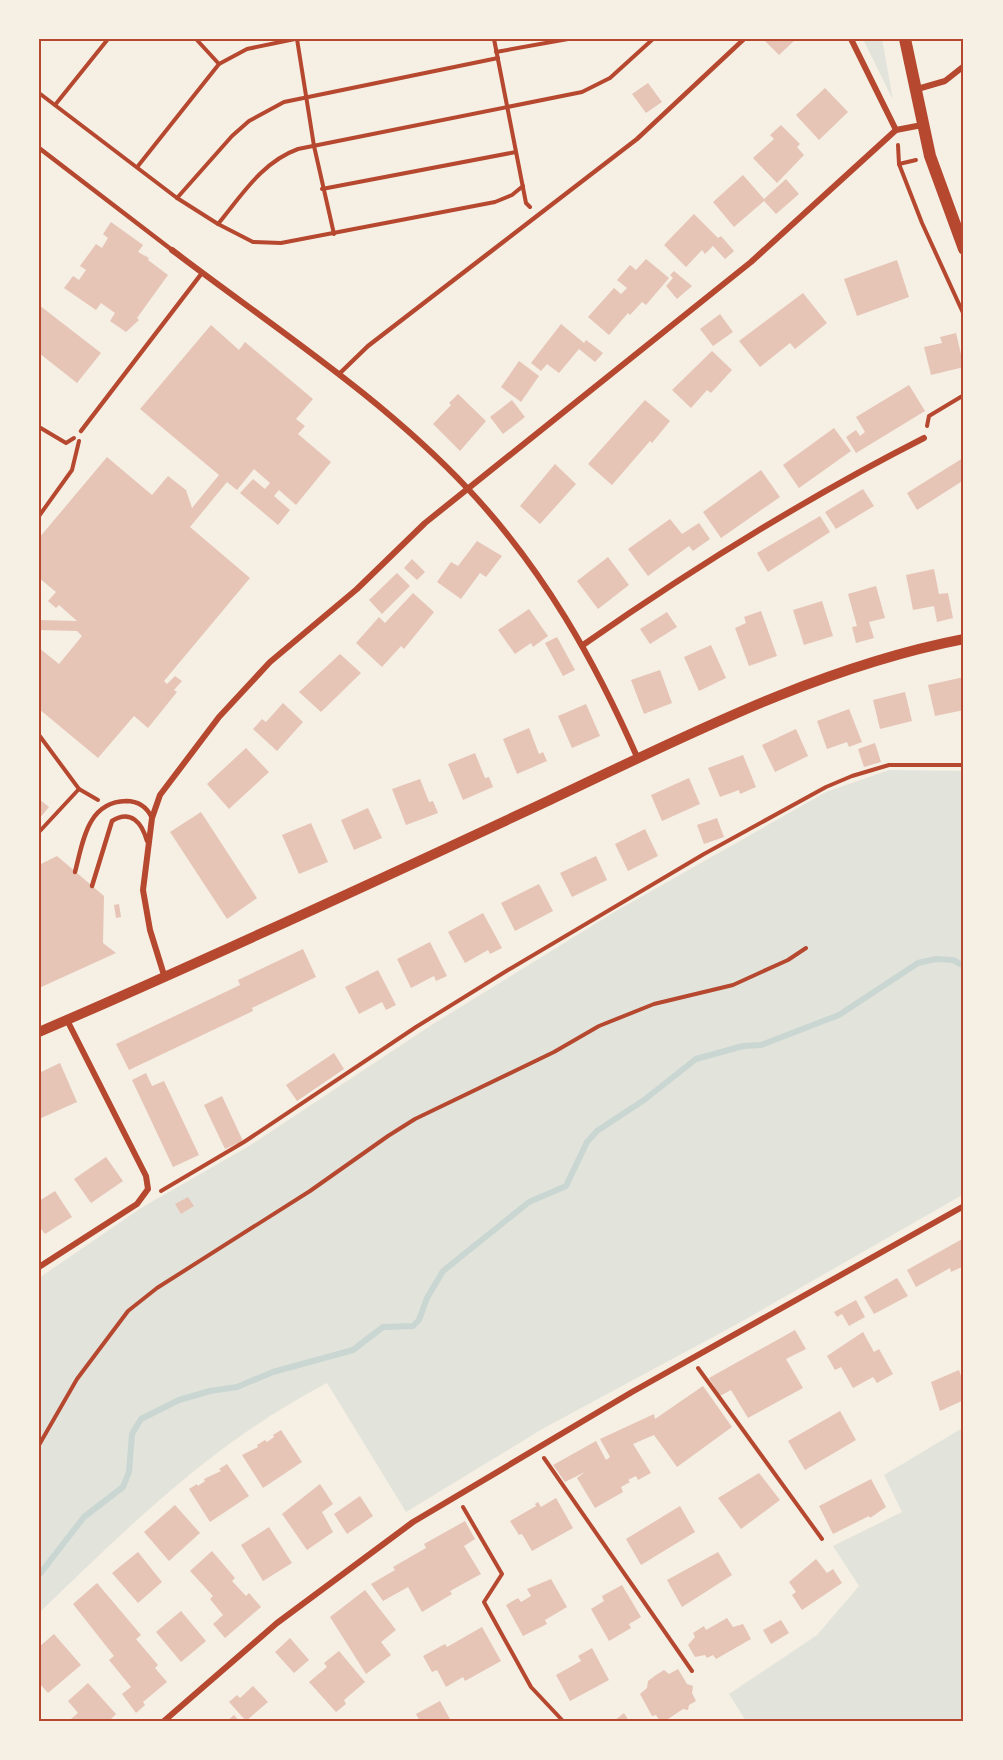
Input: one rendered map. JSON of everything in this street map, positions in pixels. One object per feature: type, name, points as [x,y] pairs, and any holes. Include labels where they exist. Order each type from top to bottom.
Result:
[{"type":"main road","points":[[905,39],[922,125],[939,186],[964,249]]},
{"type":"street","points":[[851,39],[896,130]]},
{"type":"street","points":[[914,90],[945,81],[964,66]]},
{"type":"street","points":[[164,975],[144,903],[147,841],[160,795],[209,729],[270,662],[357,589],[425,523],[751,262],[896,130],[922,125]]},
{"type":"street","points":[[172,250],[339,374],[468,489],[516,546],[583,645],[638,759]]},
{"type":"street","points":[[583,645],[678,580],[858,472],[924,438]]},
{"type":"street","points":[[39,1032],[164,975],[232,948],[638,759],[828,676],[899,654],[964,639]]},
{"type":"street","points":[[39,1267],[137,1204],[148,1189],[146,1176],[67,1020]]},
{"type":"street","points":[[164,1721],[286,1616],[413,1522],[537,1448],[964,1206]]},
{"type":"lane","points":[[339,374],[368,346],[637,139],[744,39]]},
{"type":"lane","points":[[39,148],[172,250]]},
{"type":"lane","points":[[81,431],[202,273]]},
{"type":"lane","points":[[75,872],[89,824],[105,805],[123,801],[138,803],[149,812],[152,818]]},
{"type":"lane","points":[[92,886],[112,820],[123,816],[132,817],[140,824],[147,841]]},
{"type":"path","points":[[55,105],[108,39]]},
{"type":"path","points":[[196,39],[219,64]]},
{"type":"path","points":[[138,166],[219,64],[247,49],[296,39],[322,189],[334,234]]},
{"type":"path","points":[[494,39],[526,203],[537,215]]},
{"type":"path","points":[[496,52],[568,39]]},
{"type":"path","points":[[218,224],[268,164],[280,156],[314,146],[582,92],[596,86],[653,39]]},
{"type":"path","points":[[177,198],[216,152],[249,121],[284,102],[498,58]]},
{"type":"path","points":[[39,93],[138,166],[177,198],[239,237],[268,244],[334,234],[495,202],[512,195],[523,186]]},
{"type":"path","points":[[896,130],[899,164],[922,223],[964,315]]},
{"type":"path","points":[[322,189],[516,152]]},
{"type":"path","points":[[924,438],[929,417],[964,395]]},
{"type":"path","points":[[39,427],[66,443],[81,431]]},
{"type":"path","points":[[39,516],[72,470],[81,431]]},
{"type":"path","points":[[39,434],[46,432]]},
{"type":"path","points":[[39,735],[79,789],[83,789],[105,805]]},
{"type":"path","points":[[146,1194],[161,1191],[244,1142],[416,1027],[603,913],[818,791],[852,776],[889,765],[964,765]]},
{"type":"path","points":[[39,832],[79,789]]},
{"type":"path","points":[[39,1445],[77,1379],[128,1311],[158,1288],[310,1191],[388,1136],[415,1119],[554,1052],[599,1026],[654,1004],[733,985],[788,960],[806,948]]},
{"type":"path","points":[[692,1360],[822,1539]]},
{"type":"path","points":[[537,1448],[692,1671]]},
{"type":"path","points":[[456,1496],[502,1574],[484,1602],[531,1687],[563,1721]]},
{"type":"shaded area","points":[[863,39],[882,39],[893,100]]},
{"type":"shaded area","points":[[889,770],[964,771],[964,1194],[739,1323],[544,1428],[406,1512],[327,1383],[247,1431],[210,1458],[140,1517],[39,1613],[39,1278],[141,1208],[249,1146],[433,1024],[616,911],[826,792]]},
{"type":"shaded area","points":[[964,1427],[964,1721],[746,1721],[729,1694],[817,1635],[859,1586],[833,1546],[902,1512],[884,1475]]},
{"type":"building","points":[[768,39],[796,39],[779,55],[765,41]]},
{"type":"building","points":[[648,83],[662,102],[646,113],[632,94]]},
{"type":"building","points":[[825,88],[848,112],[819,140],[796,115]]},
{"type":"building","points":[[781,125],[800,144],[797,147],[804,155],[777,183],[753,158],[774,139],[770,135]]},
{"type":"building","points":[[743,175],[764,199],[786,179],[799,194],[776,214],[764,201],[734,227],[713,202]]},
{"type":"building","points":[[694,214],[718,238],[721,236],[734,251],[725,259],[713,246],[705,254],[702,250],[686,267],[664,245]]},
{"type":"building","points":[[111,222],[143,245],[138,252],[149,258],[148,260],[168,275],[137,318],[139,320],[126,332],[110,321],[115,313],[101,303],[96,310],[64,288],[73,276],[79,280],[86,270],[80,266],[96,244],[102,248],[108,238],[103,234]]},
{"type":"building","points":[[646,259],[669,278],[646,305],[642,302],[630,315],[628,313],[609,335],[588,317],[614,288],[621,294],[627,288],[617,280],[630,265],[636,270]]},
{"type":"building","points":[[897,260],[909,297],[857,316],[844,279]]},
{"type":"building","points":[[674,271],[692,286],[677,299],[666,286],[673,278],[670,275]]},
{"type":"building","points":[[803,293],[827,323],[795,349],[790,343],[760,367],[739,341]]},
{"type":"building","points":[[39,305],[101,353],[77,383],[39,353]]},
{"type":"building","points":[[720,314],[733,332],[713,346],[700,329]]},
{"type":"building","points":[[561,324],[584,343],[586,340],[603,353],[595,362],[579,349],[559,373],[547,364],[541,371],[531,363]]},
{"type":"building","points":[[211,325],[239,350],[245,342],[313,399],[296,419],[305,426],[298,434],[331,462],[296,505],[279,490],[274,496],[290,510],[278,525],[240,493],[253,479],[265,489],[270,483],[254,469],[237,490],[227,482],[190,527],[250,578],[164,681],[167,684],[175,676],[182,681],[174,690],[177,692],[148,728],[134,716],[98,758],[39,709],[39,648],[59,664],[82,636],[77,631],[39,630],[39,620],[77,621],[59,605],[56,608],[48,601],[56,592],[39,578],[39,538],[107,457],[152,495],[168,476],[186,490],[192,508],[188,513],[219,475],[140,409]]},
{"type":"building","points":[[956,333],[964,367],[931,375],[924,347],[942,343],[940,337]]},
{"type":"building","points":[[712,351],[732,370],[711,393],[707,390],[691,408],[672,390]]},
{"type":"building","points":[[519,361],[539,376],[521,402],[501,387]]},
{"type":"building","points":[[909,385],[925,411],[856,453],[846,437],[856,430],[860,436],[865,432],[856,417]]},
{"type":"building","points":[[458,394],[486,421],[460,451],[433,424]]},
{"type":"building","points":[[512,400],[525,417],[503,434],[490,417]]},
{"type":"building","points":[[645,400],[670,421],[612,485],[588,464]]},
{"type":"building","points":[[834,428],[851,451],[799,488],[783,465]]},
{"type":"building","points":[[963,458],[964,480],[917,510],[907,493]]},
{"type":"building","points":[[555,464],[576,484],[540,524],[520,506]]},
{"type":"building","points":[[761,470],[780,497],[721,538],[703,512]]},
{"type":"building","points":[[863,489],[874,506],[836,529],[825,512]]},
{"type":"building","points":[[820,516],[830,532],[768,572],[757,553]]},
{"type":"building","points":[[670,519],[682,534],[699,523],[710,539],[693,551],[689,546],[648,576],[628,549]]},
{"type":"building","points":[[477,541],[502,556],[486,577],[480,573],[461,599],[437,582],[451,562],[458,566]]},
{"type":"building","points":[[608,557],[629,585],[598,609],[577,581]]},
{"type":"building","points":[[412,559],[425,572],[417,580],[404,568]]},
{"type":"building","points":[[934,569],[939,594],[948,593],[953,618],[937,622],[934,606],[913,610],[906,575]]},
{"type":"building","points":[[397,573],[410,586],[382,614],[369,600]]},
{"type":"building","points":[[876,586],[885,618],[869,622],[874,638],[856,643],[852,627],[857,626],[848,594]]},
{"type":"building","points":[[413,593],[434,612],[404,649],[401,646],[382,667],[356,643],[379,617],[385,623]]},
{"type":"building","points":[[822,601],[833,636],[804,645],[793,610]]},
{"type":"building","points":[[529,609],[548,636],[533,647],[531,643],[515,654],[498,630]]},
{"type":"building","points":[[761,611],[777,656],[749,666],[735,628],[746,623],[744,617]]},
{"type":"building","points":[[667,612],[677,627],[650,644],[640,629]]},
{"type":"building","points":[[557,637],[575,670],[563,676],[545,643]]},
{"type":"building","points":[[711,645],[726,678],[699,691],[684,657]]},
{"type":"building","points":[[340,654],[361,673],[321,712],[299,692]]},
{"type":"building","points":[[660,670],[672,703],[644,714],[631,680]]},
{"type":"building","points":[[964,677],[964,710],[935,716],[928,685]]},
{"type":"building","points":[[905,692],[912,721],[880,729],[873,700]]},
{"type":"building","points":[[283,703],[303,722],[277,751],[253,729],[262,719],[266,722]]},
{"type":"building","points":[[586,704],[600,736],[572,748],[558,716]]},
{"type":"building","points":[[849,709],[862,742],[849,747],[847,742],[827,749],[817,721]]},
{"type":"building","points":[[529,728],[539,754],[543,752],[547,761],[517,774],[503,739]]},
{"type":"building","points":[[796,729],[808,756],[775,772],[762,745]]},
{"type":"building","points":[[875,743],[881,762],[864,767],[858,749]]},
{"type":"building","points":[[246,748],[269,772],[229,809],[207,784]]},
{"type":"building","points":[[475,753],[485,778],[489,777],[493,787],[463,800],[448,764]]},
{"type":"building","points":[[743,755],[756,787],[740,794],[739,790],[720,797],[708,768]]},
{"type":"building","points":[[689,778],[700,804],[662,821],[651,795]]},
{"type":"building","points":[[420,779],[429,802],[433,801],[438,813],[406,825],[392,789]]},
{"type":"building","points":[[39,799],[49,807],[39,819]]},
{"type":"building","points":[[368,808],[382,838],[354,850],[341,820]]},
{"type":"building","points":[[201,812],[257,898],[227,919],[170,832]]},
{"type":"building","points":[[717,818],[724,837],[704,844],[697,825]]},
{"type":"building","points":[[311,823],[328,862],[299,874],[282,835]]},
{"type":"building","points":[[645,829],[658,856],[628,871],[615,844]]},
{"type":"building","points":[[57,856],[104,896],[103,943],[116,953],[39,988],[39,865]]},
{"type":"building","points":[[596,856],[607,880],[572,897],[560,873]]},
{"type":"building","points":[[539,884],[553,911],[515,931],[501,903]]},
{"type":"building","points":[[119,904],[121,917],[116,918],[114,905]]},
{"type":"building","points":[[483,913],[502,948],[490,954],[488,950],[465,963],[448,932]]},
{"type":"building","points":[[430,942],[447,976],[436,981],[434,976],[411,988],[397,959]]},
{"type":"building","points":[[303,949],[316,977],[252,1008],[253,1011],[129,1070],[116,1044],[240,985],[238,980]]},
{"type":"building","points":[[378,970],[396,1005],[386,1010],[382,1002],[359,1014],[345,987]]},
{"type":"building","points":[[334,1053],[344,1069],[297,1101],[286,1085]]},
{"type":"building","points":[[60,1063],[77,1102],[39,1119],[39,1073]]},
{"type":"building","points":[[146,1073],[152,1086],[164,1081],[199,1155],[173,1167],[132,1080]]},
{"type":"building","points":[[222,1096],[243,1141],[225,1149],[204,1105]]},
{"type":"building","points":[[106,1157],[123,1181],[91,1203],[74,1179]]},
{"type":"building","points":[[55,1191],[72,1217],[45,1234],[39,1226],[39,1201]]},
{"type":"building","points":[[188,1197],[194,1206],[181,1214],[175,1204]]},
{"type":"building","points":[[964,1238],[964,1270],[962,1267],[951,1272],[950,1268],[916,1287],[907,1270]]},
{"type":"building","points":[[897,1278],[908,1296],[874,1314],[864,1297]]},
{"type":"building","points":[[856,1300],[865,1317],[849,1326],[842,1314],[837,1317],[834,1312]]},
{"type":"building","points":[[795,1330],[806,1349],[786,1359],[803,1388],[748,1418],[731,1390],[720,1396],[709,1378]]},
{"type":"building","points":[[863,1332],[874,1352],[879,1349],[893,1374],[877,1383],[873,1377],[853,1388],[841,1367],[835,1370],[827,1356]]},
{"type":"building","points":[[959,1370],[964,1385],[964,1400],[940,1411],[931,1382]]},
{"type":"building","points":[[703,1386],[732,1427],[677,1467],[654,1435],[633,1444],[651,1473],[638,1480],[636,1476],[628,1480],[630,1482],[621,1487],[623,1492],[595,1508],[577,1478],[585,1472],[565,1482],[553,1465],[596,1441],[606,1460],[610,1457],[600,1439],[654,1414],[655,1419]]},
{"type":"building","points":[[840,1411],[856,1440],[805,1470],[788,1441]]},
{"type":"building","points":[[281,1430],[302,1462],[263,1488],[242,1455],[258,1447],[257,1445],[265,1440],[267,1442]]},
{"type":"building","points":[[227,1464],[249,1496],[210,1522],[189,1489],[221,1471],[219,1469]]},
{"type":"building","points":[[759,1473],[780,1500],[741,1529],[718,1498]]},
{"type":"building","points":[[871,1479],[886,1507],[870,1518],[869,1516],[833,1534],[819,1506]]},
{"type":"building","points":[[320,1484],[333,1504],[322,1512],[333,1532],[307,1550],[282,1514]]},
{"type":"building","points":[[360,1496],[373,1516],[347,1534],[334,1514]]},
{"type":"building","points":[[556,1498],[573,1528],[532,1551],[522,1534],[519,1535],[510,1521],[536,1506],[538,1502],[541,1507]]},
{"type":"building","points":[[175,1505],[200,1533],[169,1561],[144,1532]]},
{"type":"building","points":[[680,1506],[695,1532],[641,1565],[626,1539]]},
{"type":"building","points":[[465,1521],[475,1539],[464,1546],[481,1574],[450,1591],[452,1594],[422,1612],[408,1587],[383,1601],[371,1584],[395,1570],[393,1567],[426,1548],[424,1544]]},
{"type":"building","points":[[269,1527],[292,1563],[263,1581],[241,1545]]},
{"type":"building","points":[[212,1551],[235,1578],[232,1581],[246,1596],[249,1593],[261,1607],[225,1638],[213,1624],[223,1615],[210,1599],[213,1596],[190,1571]]},
{"type":"building","points":[[138,1552],[162,1582],[138,1603],[112,1573]]},
{"type":"building","points":[[718,1552],[732,1575],[682,1607],[667,1580]]},
{"type":"building","points":[[816,1559],[827,1573],[833,1569],[842,1583],[802,1610],[792,1595],[796,1592],[789,1582]]},
{"type":"building","points":[[551,1579],[567,1607],[545,1620],[547,1624],[523,1636],[506,1605],[518,1598],[521,1602],[531,1596],[527,1589]]},
{"type":"building","points":[[97,1583],[141,1635],[136,1639],[158,1665],[155,1668],[167,1682],[143,1702],[145,1705],[136,1713],[122,1694],[131,1687],[109,1660],[114,1656],[73,1604]]},
{"type":"building","points":[[622,1585],[641,1617],[629,1624],[631,1628],[609,1641],[591,1609],[604,1601],[602,1596]]},
{"type":"building","points":[[365,1590],[396,1630],[381,1642],[391,1655],[366,1674],[330,1617]]},
{"type":"building","points":[[181,1611],[206,1641],[181,1662],[156,1632]]},
{"type":"building","points":[[727,1618],[733,1627],[743,1624],[751,1639],[716,1659],[713,1655],[707,1658],[705,1655],[695,1657],[688,1645],[695,1637],[693,1633],[704,1626],[706,1630]]},
{"type":"building","points":[[781,1620],[789,1633],[771,1644],[763,1630]]},
{"type":"building","points":[[482,1627],[501,1661],[465,1681],[463,1677],[446,1687],[437,1670],[432,1672],[423,1656],[445,1644],[447,1647]]},
{"type":"building","points":[[54,1634],[81,1665],[48,1693],[39,1683],[39,1647]]},
{"type":"building","points":[[290,1638],[309,1660],[294,1673],[275,1652]]},
{"type":"building","points":[[592,1648],[609,1680],[570,1701],[556,1675],[581,1661],[578,1656]]},
{"type":"building","points":[[339,1651],[365,1682],[344,1700],[346,1704],[336,1712],[309,1682],[327,1667],[324,1663]]},
{"type":"building","points":[[678,1669],[687,1684],[693,1686],[692,1693],[696,1701],[689,1705],[688,1710],[683,1709],[665,1721],[660,1721],[656,1715],[652,1716],[640,1694],[647,1688],[648,1681],[656,1675],[664,1670],[669,1674]]},
{"type":"building","points":[[88,1683],[116,1714],[109,1721],[71,1719],[78,1713],[68,1701]]},
{"type":"building","points":[[253,1686],[268,1702],[246,1721],[229,1702],[237,1695],[240,1698]]},
{"type":"building","points":[[440,1701],[451,1721],[420,1721],[416,1714]]},
{"type":"building","points":[[624,1713],[629,1721],[614,1721]]},
{"type":"building","points":[[234,1715],[239,1721],[227,1721]]},
{"type":"waterway","points":[[39,1575],[84,1517],[123,1487],[129,1472],[132,1434],[141,1419],[179,1400],[210,1391],[237,1387],[273,1372],[353,1350],[383,1327],[413,1326],[419,1320],[427,1298],[443,1271],[529,1202],[566,1186],[587,1142],[597,1131],[644,1100],[696,1059],[743,1046],[761,1045],[839,1015],[918,963],[936,959],[953,960],[964,966]]}]
